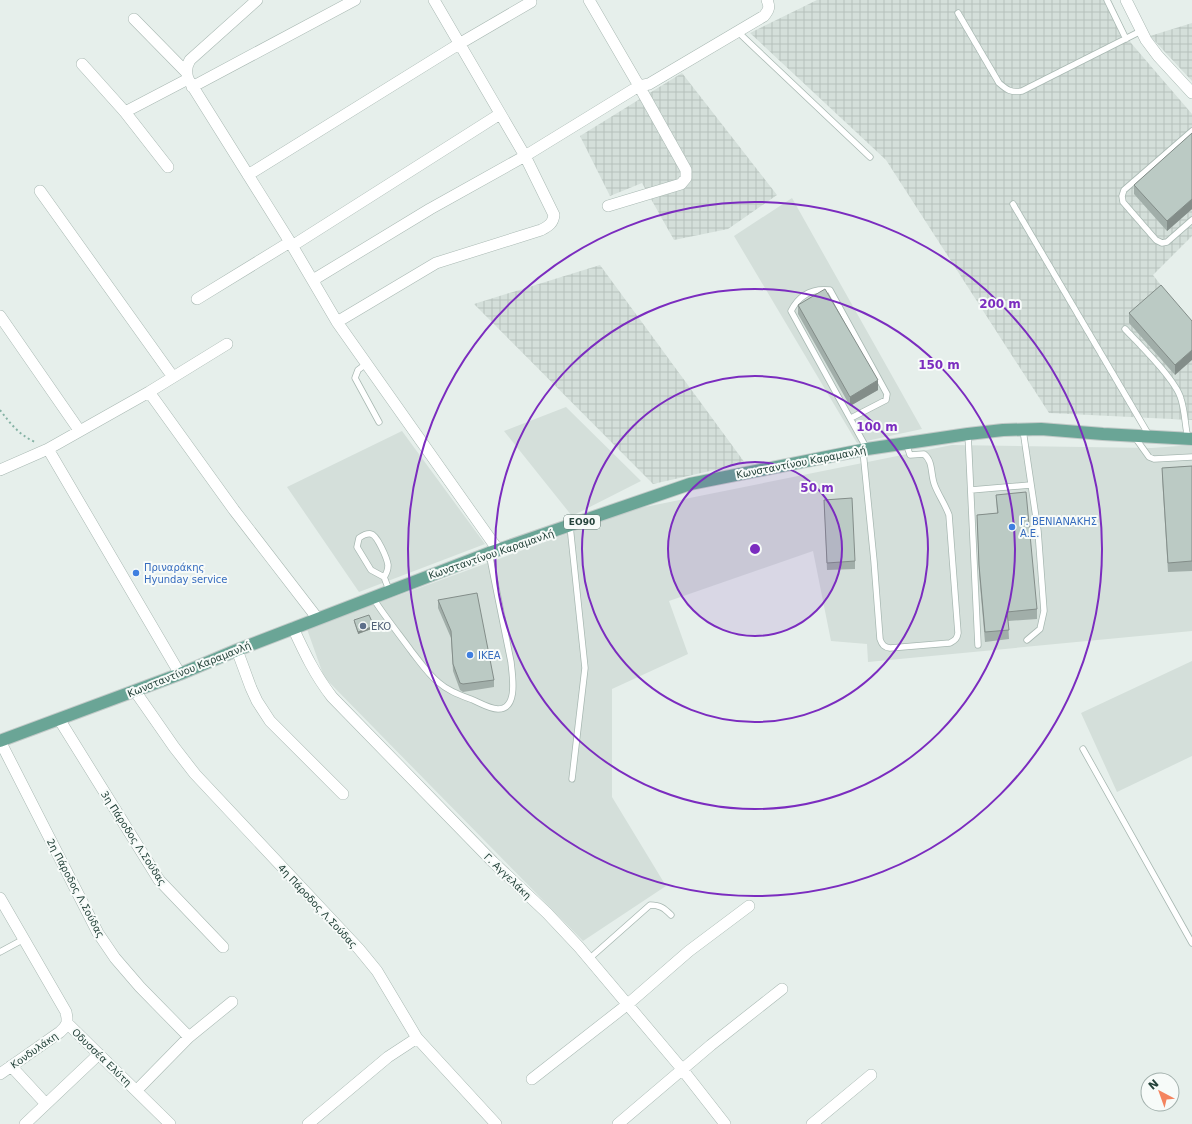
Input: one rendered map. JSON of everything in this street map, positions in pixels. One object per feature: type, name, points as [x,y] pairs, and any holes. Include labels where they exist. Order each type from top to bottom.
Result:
[{"type":"main road","name":"Κωνσταντίνου Καραμανλή","points":[[0,741],[180,674],[389,590],[493,551],[690,484],[865,450],[968,434],[1041,429],[1190,439]]},
{"type":"street","points":[[189,79],[187,65],[190,60],[257,0]]},
{"type":"street","points":[[125,112],[189,79],[355,0]]},
{"type":"street","points":[[337,322],[436,263],[541,230],[548,227],[553,221],[554,215],[525,156],[434,0]]},
{"type":"street","points":[[589,0],[686,170],[686,178],[681,184],[608,206]]},
{"type":"street","points":[[313,280],[430,209],[525,156],[639,86],[649,84],[764,16],[768,12],[769,7],[767,0]]},
{"type":"street","points":[[1126,0],[1146,40],[1158,56],[1192,93]]},
{"type":"street","points":[[248,175],[459,44],[531,2]]},
{"type":"street","points":[[134,19],[189,79],[313,280],[337,322],[493,551]]},
{"type":"street","points":[[82,64],[125,112],[168,166]]},
{"type":"street","points":[[197,299],[291,244],[500,114]]},
{"type":"street","points":[[40,191],[173,377]]},
{"type":"street","points":[[0,316],[79,430]]},
{"type":"street","points":[[0,470],[48,449],[148,392],[227,344]]},
{"type":"street","points":[[148,392],[234,510],[318,619]]},
{"type":"street","points":[[48,449],[180,674]]},
{"type":"street","name":"Γ. Αγγελάκη","points":[[293,628],[308,662],[319,681],[332,697],[493,862],[547,913],[628,1004],[725,1124]]},
{"type":"street","points":[[237,650],[257,701],[270,720],[343,794]]},
{"type":"street","name":"4η Πάροδος Λ.Σούδας","points":[[135,691],[174,747],[195,774],[359,949],[377,971],[418,1038],[496,1124]]},
{"type":"street","name":"3η Πάροδος Λ.Σούδας","points":[[59,719],[148,864],[160,880],[223,947]]},
{"type":"street","name":"2η Πάροδος Λ.Σούδας","points":[[0,741],[98,933],[115,958],[140,987],[189,1037]]},
{"type":"street","name":"Οδυσσέα Ελύτη","points":[[0,898],[66,1012],[67,1023],[170,1124]]},
{"type":"street","points":[[532,1079],[628,1004],[689,951],[749,906]]},
{"type":"street","points":[[618,1124],[682,1069],[782,989]]},
{"type":"street","points":[[137,1090],[189,1037],[232,1002]]},
{"type":"street","name":"Κονδυλάκη","points":[[0,1074],[60,1032],[67,1023]]},
{"type":"street","points":[[308,1124],[388,1057],[418,1038]]},
{"type":"street","points":[[25,1124],[99,1054]]},
{"type":"street","points":[[11,1066],[46,1104]]},
{"type":"street","points":[[812,1124],[871,1075]]},
{"type":"lane","points":[[1107,0],[1126,39]]},
{"type":"lane","points":[[958,13],[999,83],[1007,90],[1014,92],[1022,91],[1141,31]]},
{"type":"lane","points":[[738,32],[870,157]]},
{"type":"lane","points":[[1192,131],[1124,190],[1122,196],[1123,202],[1156,240],[1162,243],[1167,242],[1192,220]]},
{"type":"lane","points":[[1012,204],[1150,437]]},
{"type":"lane","points":[[851,418],[886,400],[887,394],[830,290],[824,289],[812,291],[802,296],[791,311],[851,418],[865,450],[879,635],[884,647],[890,648],[950,643],[956,640],[958,632],[949,515],[946,505],[934,486],[928,457],[924,454],[910,455],[906,443]]},
{"type":"lane","points":[[1124,329],[1163,371],[1177,389],[1181,398],[1190,439]]},
{"type":"lane","points":[[366,364],[358,370],[355,378],[379,422]]},
{"type":"lane","points":[[1023,430],[1038,531],[1044,611],[1040,629],[1027,640]]},
{"type":"lane","points":[[968,434],[978,645]]},
{"type":"lane","points":[[1134,436],[1144,450],[1154,460],[1192,457]]},
{"type":"lane","points":[[971,490],[1030,485]]},
{"type":"lane","points":[[570,526],[585,668],[572,779]]},
{"type":"lane","points":[[384,577],[387,572],[386,558],[374,536],[371,534],[365,534],[359,538],[357,548],[371,570],[384,577],[389,590]]},
{"type":"lane","points":[[373,597],[396,631],[428,673],[438,682],[449,690],[489,707],[498,709],[504,707],[510,702],[513,693],[512,676],[493,551]]},
{"type":"lane","points":[[1083,749],[1192,943]]},
{"type":"lane","points":[[589,959],[650,905],[663,907],[671,915]]},
{"type":"lane","points":[[0,952],[24,939]]},
{"type":"path","points":[[0,410],[12,426],[29,440],[48,449]]},
{"type":"shaded area","points":[[817,0],[1111,0],[1131,43],[1192,114],[1192,236],[1153,275],[1192,325],[1192,420],[1049,413],[886,160],[750,33]]},
{"type":"shaded area","points":[[1192,23],[1192,81],[1150,36]]},
{"type":"shaded area","points":[[682,73],[777,195],[728,229],[674,240],[642,183],[610,196],[580,136]]},
{"type":"shaded area","points":[[792,198],[922,429],[857,443],[734,236]]},
{"type":"shaded area","points":[[600,265],[745,463],[653,484],[474,304]]},
{"type":"shaded area","points":[[566,407],[641,481],[572,516],[504,431]]},
{"type":"shaded area","points":[[402,431],[485,544],[359,592],[287,487]]},
{"type":"shaded area","points":[[952,445],[1152,448],[1192,445],[1192,631],[868,662],[867,644],[831,641],[813,551],[669,601],[688,654],[612,689],[612,797],[666,886],[583,941],[324,677],[307,629],[635,509]]},
{"type":"shaded area","points":[[1192,661],[1192,756],[1117,792],[1081,713]]},
{"type":"building","points":[[1192,133],[1192,199],[1167,221],[1134,185]]},
{"type":"building","points":[[1161,285],[1192,321],[1192,350],[1175,365],[1129,313]]},
{"type":"building","points":[[825,289],[878,380],[850,397],[798,305]]},
{"type":"building","points":[[1192,466],[1192,561],[1168,563],[1162,468]]},
{"type":"building","points":[[1026,492],[1037,609],[1007,612],[1009,630],[985,632],[979,565],[977,515],[998,513],[996,495]]},
{"type":"building","points":[[852,498],[855,561],[827,563],[824,500]]},
{"type":"building","name":"IKEA","points":[[477,593],[494,680],[463,684],[460,683],[453,664],[451,631],[438,600]]},
{"type":"building","points":[[369,615],[374,626],[358,632],[354,620]]},
{"type":"place","name":"Γ. ΒΕΝΙΑΝΑΚΗΣ A.E.","points":[[1012,527]]},
{"type":"place","name":"Πριναράκης Hyunday service","points":[[136,573]]},
{"type":"place","name":"EKO","points":[[363,626]]},
{"type":"place","name":"IKEA","points":[[470,655]]}]
